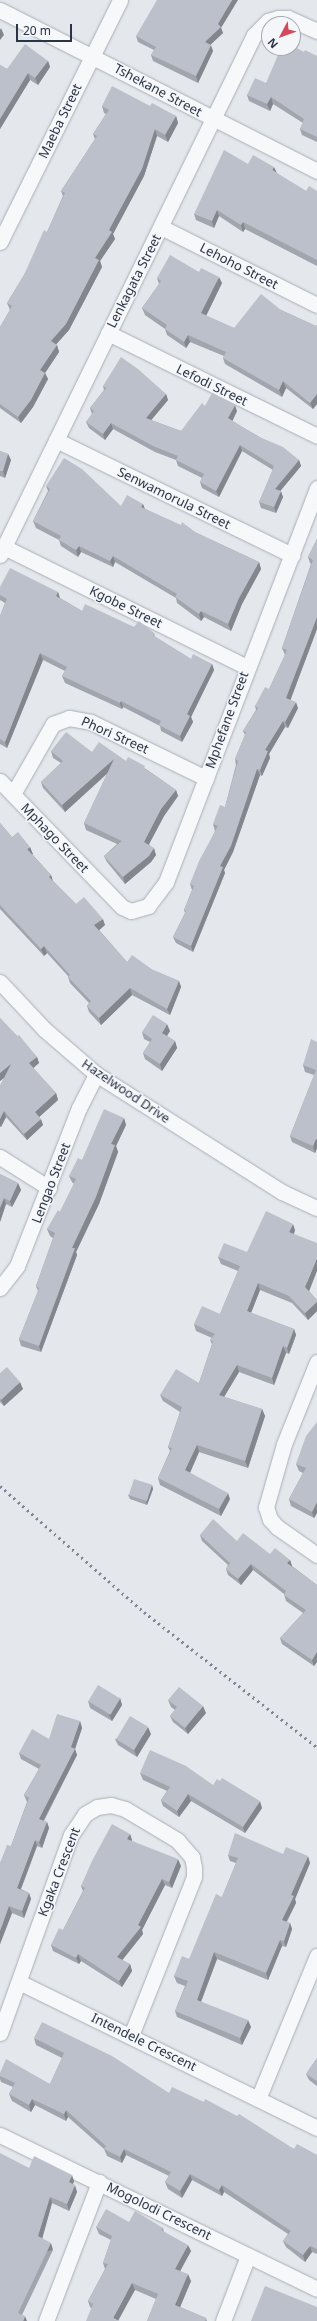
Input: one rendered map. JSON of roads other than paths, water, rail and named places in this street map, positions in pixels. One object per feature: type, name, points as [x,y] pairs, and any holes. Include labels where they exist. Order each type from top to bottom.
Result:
[{"type":"street","name":"Maeba Street","points":[[0,242],[120,0]]},
{"type":"street","name":"Tshekane Street","points":[[0,10],[92,55],[212,120],[317,171]]},
{"type":"street","name":"Lenkagata Street","points":[[2,551],[254,35],[268,21],[278,18],[288,18],[317,31]]},
{"type":"street","name":"Lehoho Street","points":[[161,226],[317,305]]},
{"type":"street","name":"Lefodi Street","points":[[108,333],[317,436]]},
{"type":"street","name":"Senwamorula Street","points":[[56,440],[292,555]]},
{"type":"street","name":"Mphefane Street","points":[[110,896],[122,907],[131,911],[148,906],[158,896],[166,882],[247,667],[317,488]]},
{"type":"street","name":"Kgobe Street","points":[[2,551],[247,667]]},
{"type":"street","name":"Phori Street","points":[[12,794],[49,729],[59,720],[69,718],[91,722],[206,778]]},
{"type":"street","name":"Mphago Street","points":[[0,781],[110,896]]},
{"type":"street","name":"Hazelwood Drive","points":[[0,982],[44,1029],[96,1074],[282,1192],[317,1208]]},
{"type":"street","name":"Lengao Street","points":[[0,1288],[17,1266],[49,1188],[79,1108],[96,1074]]},
{"type":"street","points":[[0,1157],[49,1188]]},
{"type":"street","points":[[316,1369],[284,1444],[266,1507],[270,1519],[277,1528],[317,1555]]},
{"type":"street","name":"Kgaka Crescent","points":[[18,1982],[75,1828],[85,1814],[97,1807],[111,1805],[124,1809],[177,1840],[192,1858],[194,1867],[194,1877],[131,2036]]},
{"type":"street","points":[[258,2099],[317,1956]]},
{"type":"street","points":[[0,2033],[18,1982]]},
{"type":"street","name":"Intendele Crescent","points":[[18,1982],[317,2128]]},
{"type":"street","name":"Mogolodi Crescent","points":[[0,2135],[317,2289]]},
{"type":"street","points":[[46,2321],[98,2182]]},
{"type":"street","points":[[223,2321],[248,2256]]},
{"type":"railway","points":[[0,1486],[144,1612],[317,1747]]}]
